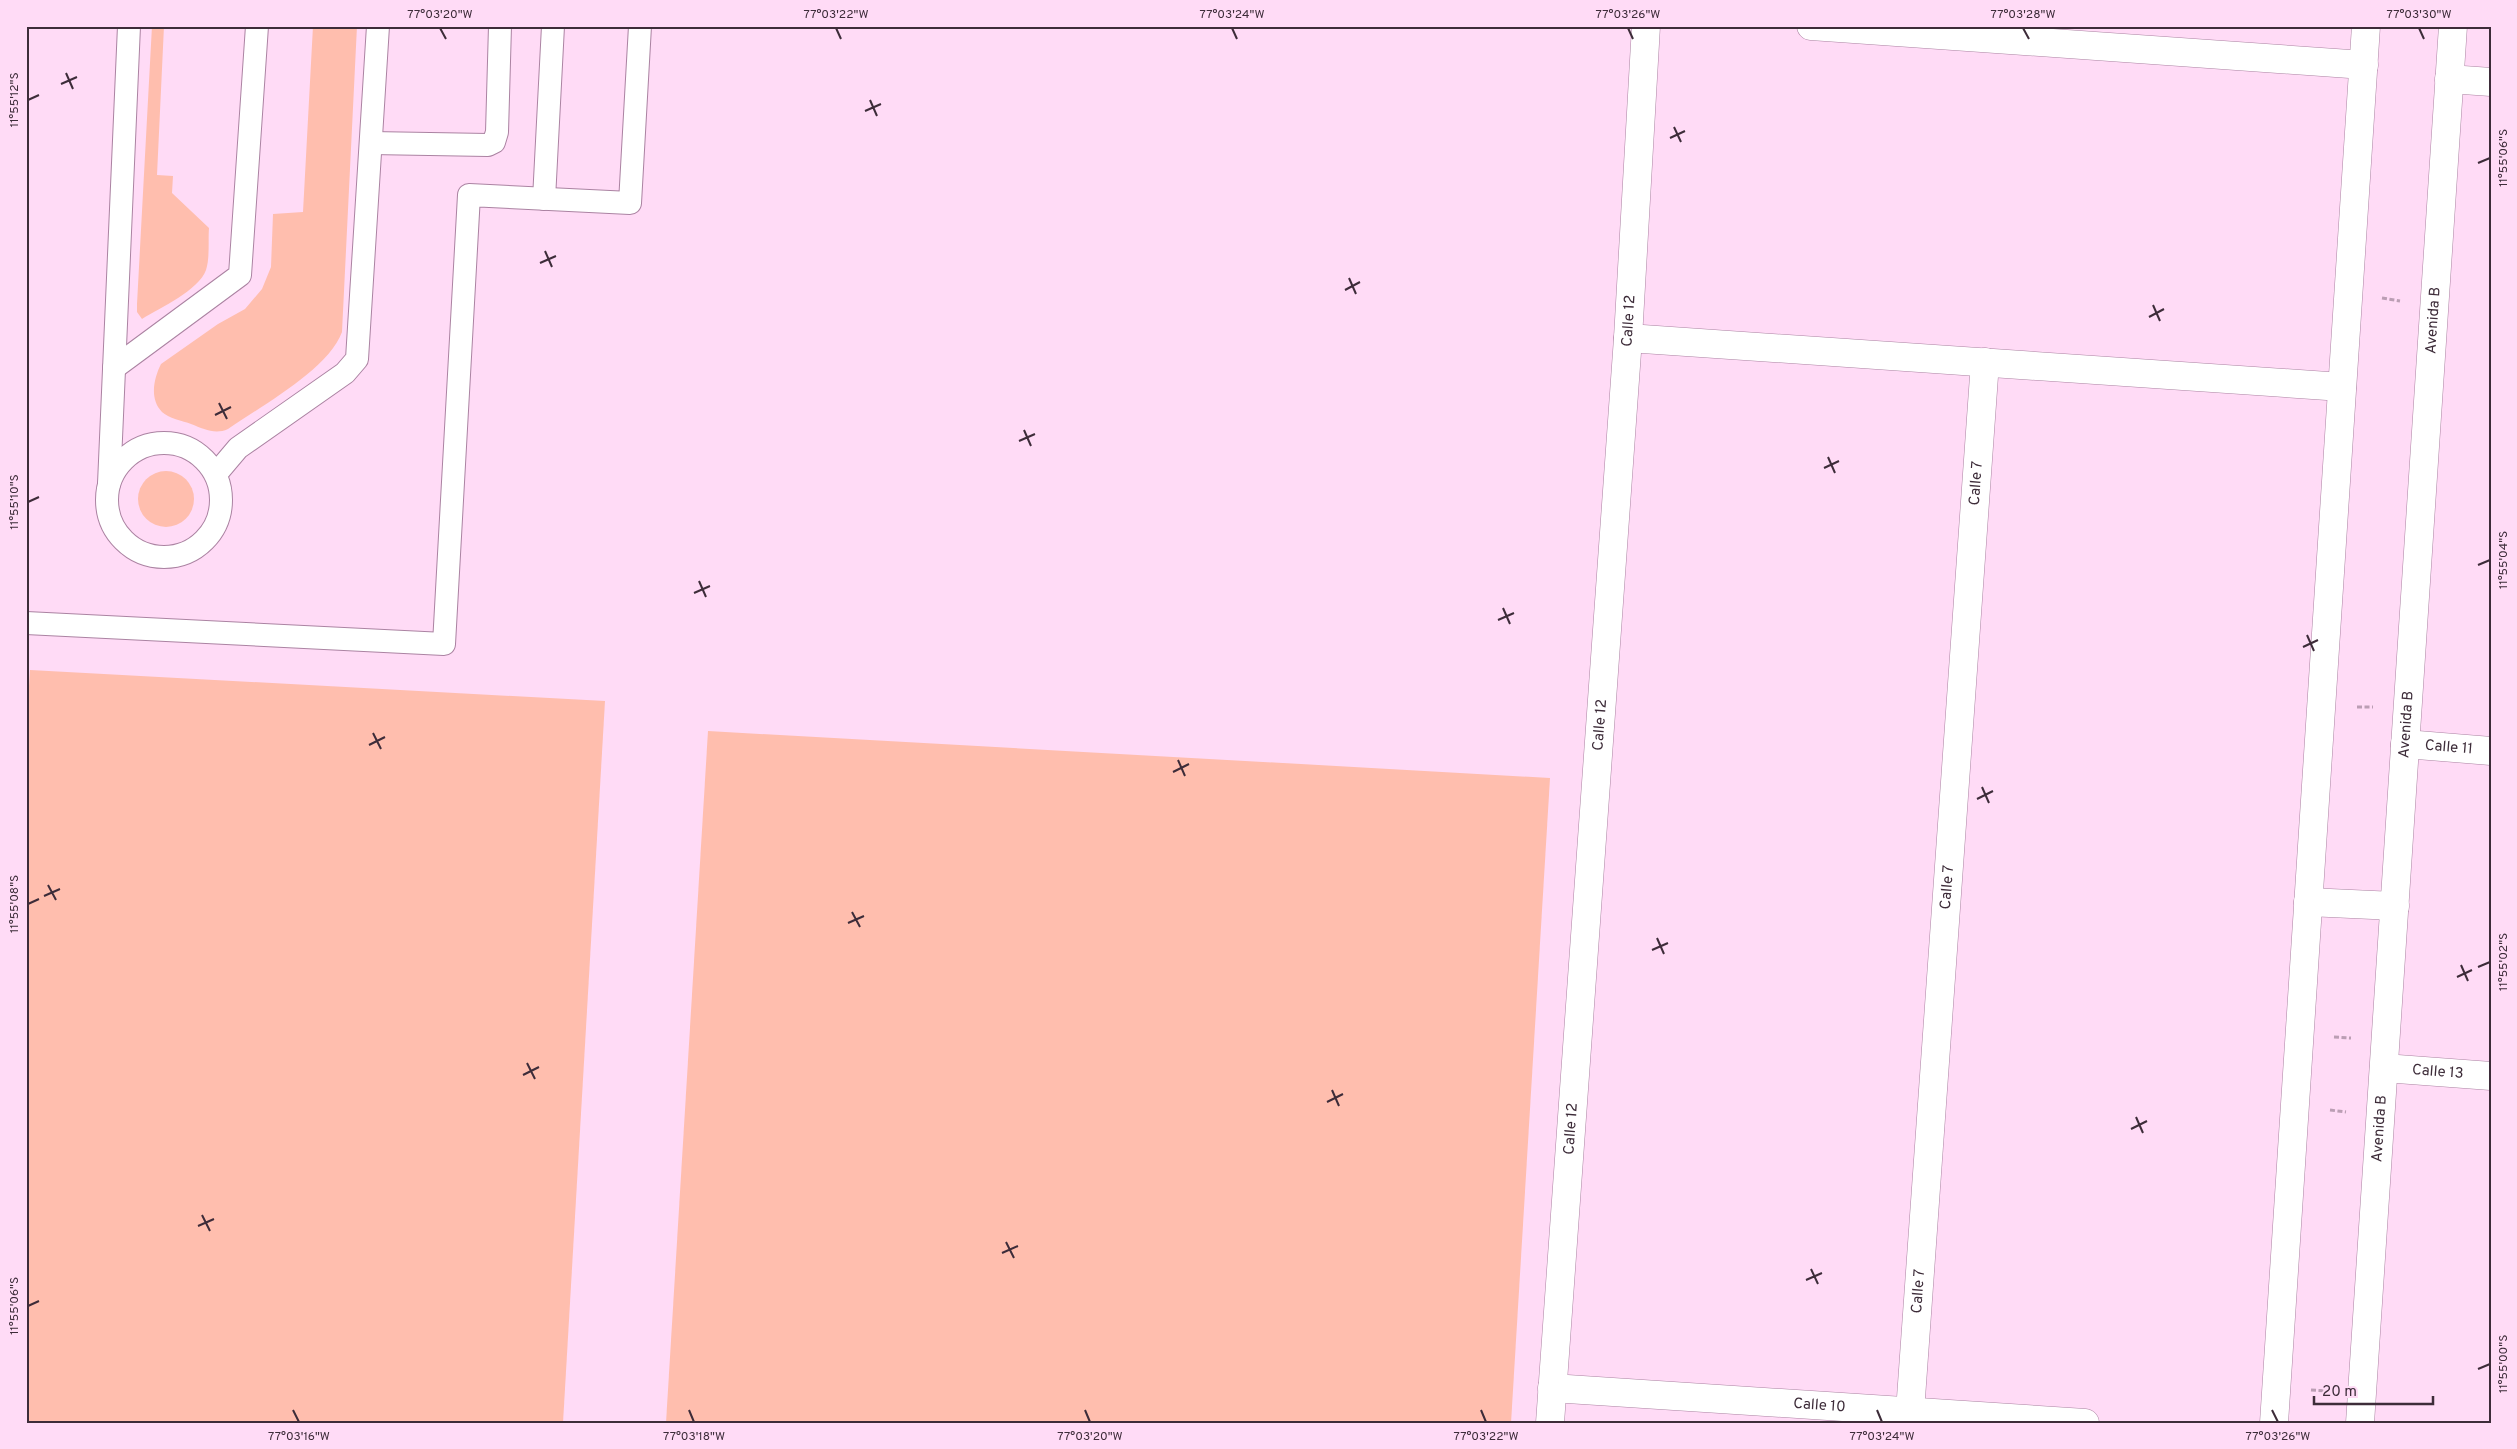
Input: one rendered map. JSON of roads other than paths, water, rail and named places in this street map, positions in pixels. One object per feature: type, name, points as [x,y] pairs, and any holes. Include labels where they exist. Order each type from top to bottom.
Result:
[{"type":"street","name":"Calle 12","points":[[1550,1423],[1628,338],[1646,26]]},
{"type":"street","points":[[1811,26],[2364,65]]},
{"type":"street","points":[[2274,1423],[2366,26]]},
{"type":"street","name":"Avenida B","points":[[2360,1423],[2453,26]]},
{"type":"street","points":[[2449,79],[2491,82]]},
{"type":"street","points":[[1628,338],[2342,387]]},
{"type":"street","name":"Calle 7","points":[[1910,1412],[1985,362]]},
{"type":"street","name":"Calle 11","points":[[2406,744],[2491,751]]},
{"type":"street","points":[[2308,902],[2395,906]]},
{"type":"street","name":"Calle 13","points":[[2384,1068],[2491,1076]]},
{"type":"street","name":"Calle 10","points":[[1552,1388],[2084,1423]]},
{"type":"lane","points":[[109,484],[113,473],[124,459],[139,448],[156,442],[174,443],[191,449],[206,460],[216,474],[222,492],[221,509],[215,526],[205,541],[190,551],[172,556],[154,556],[137,550],[123,540],[112,525],[107,508],[129,26]]},
{"type":"lane","points":[[114,368],[240,275],[257,26]]},
{"type":"lane","points":[[216,474],[238,448],[355,364],[358,353],[378,26]]},
{"type":"lane","points":[[371,143],[488,145],[494,142],[497,132],[500,26]]},
{"type":"lane","points":[[544,199],[553,26]]},
{"type":"lane","points":[[26,623],[444,644],[470,195],[630,203],[640,26]]}]
